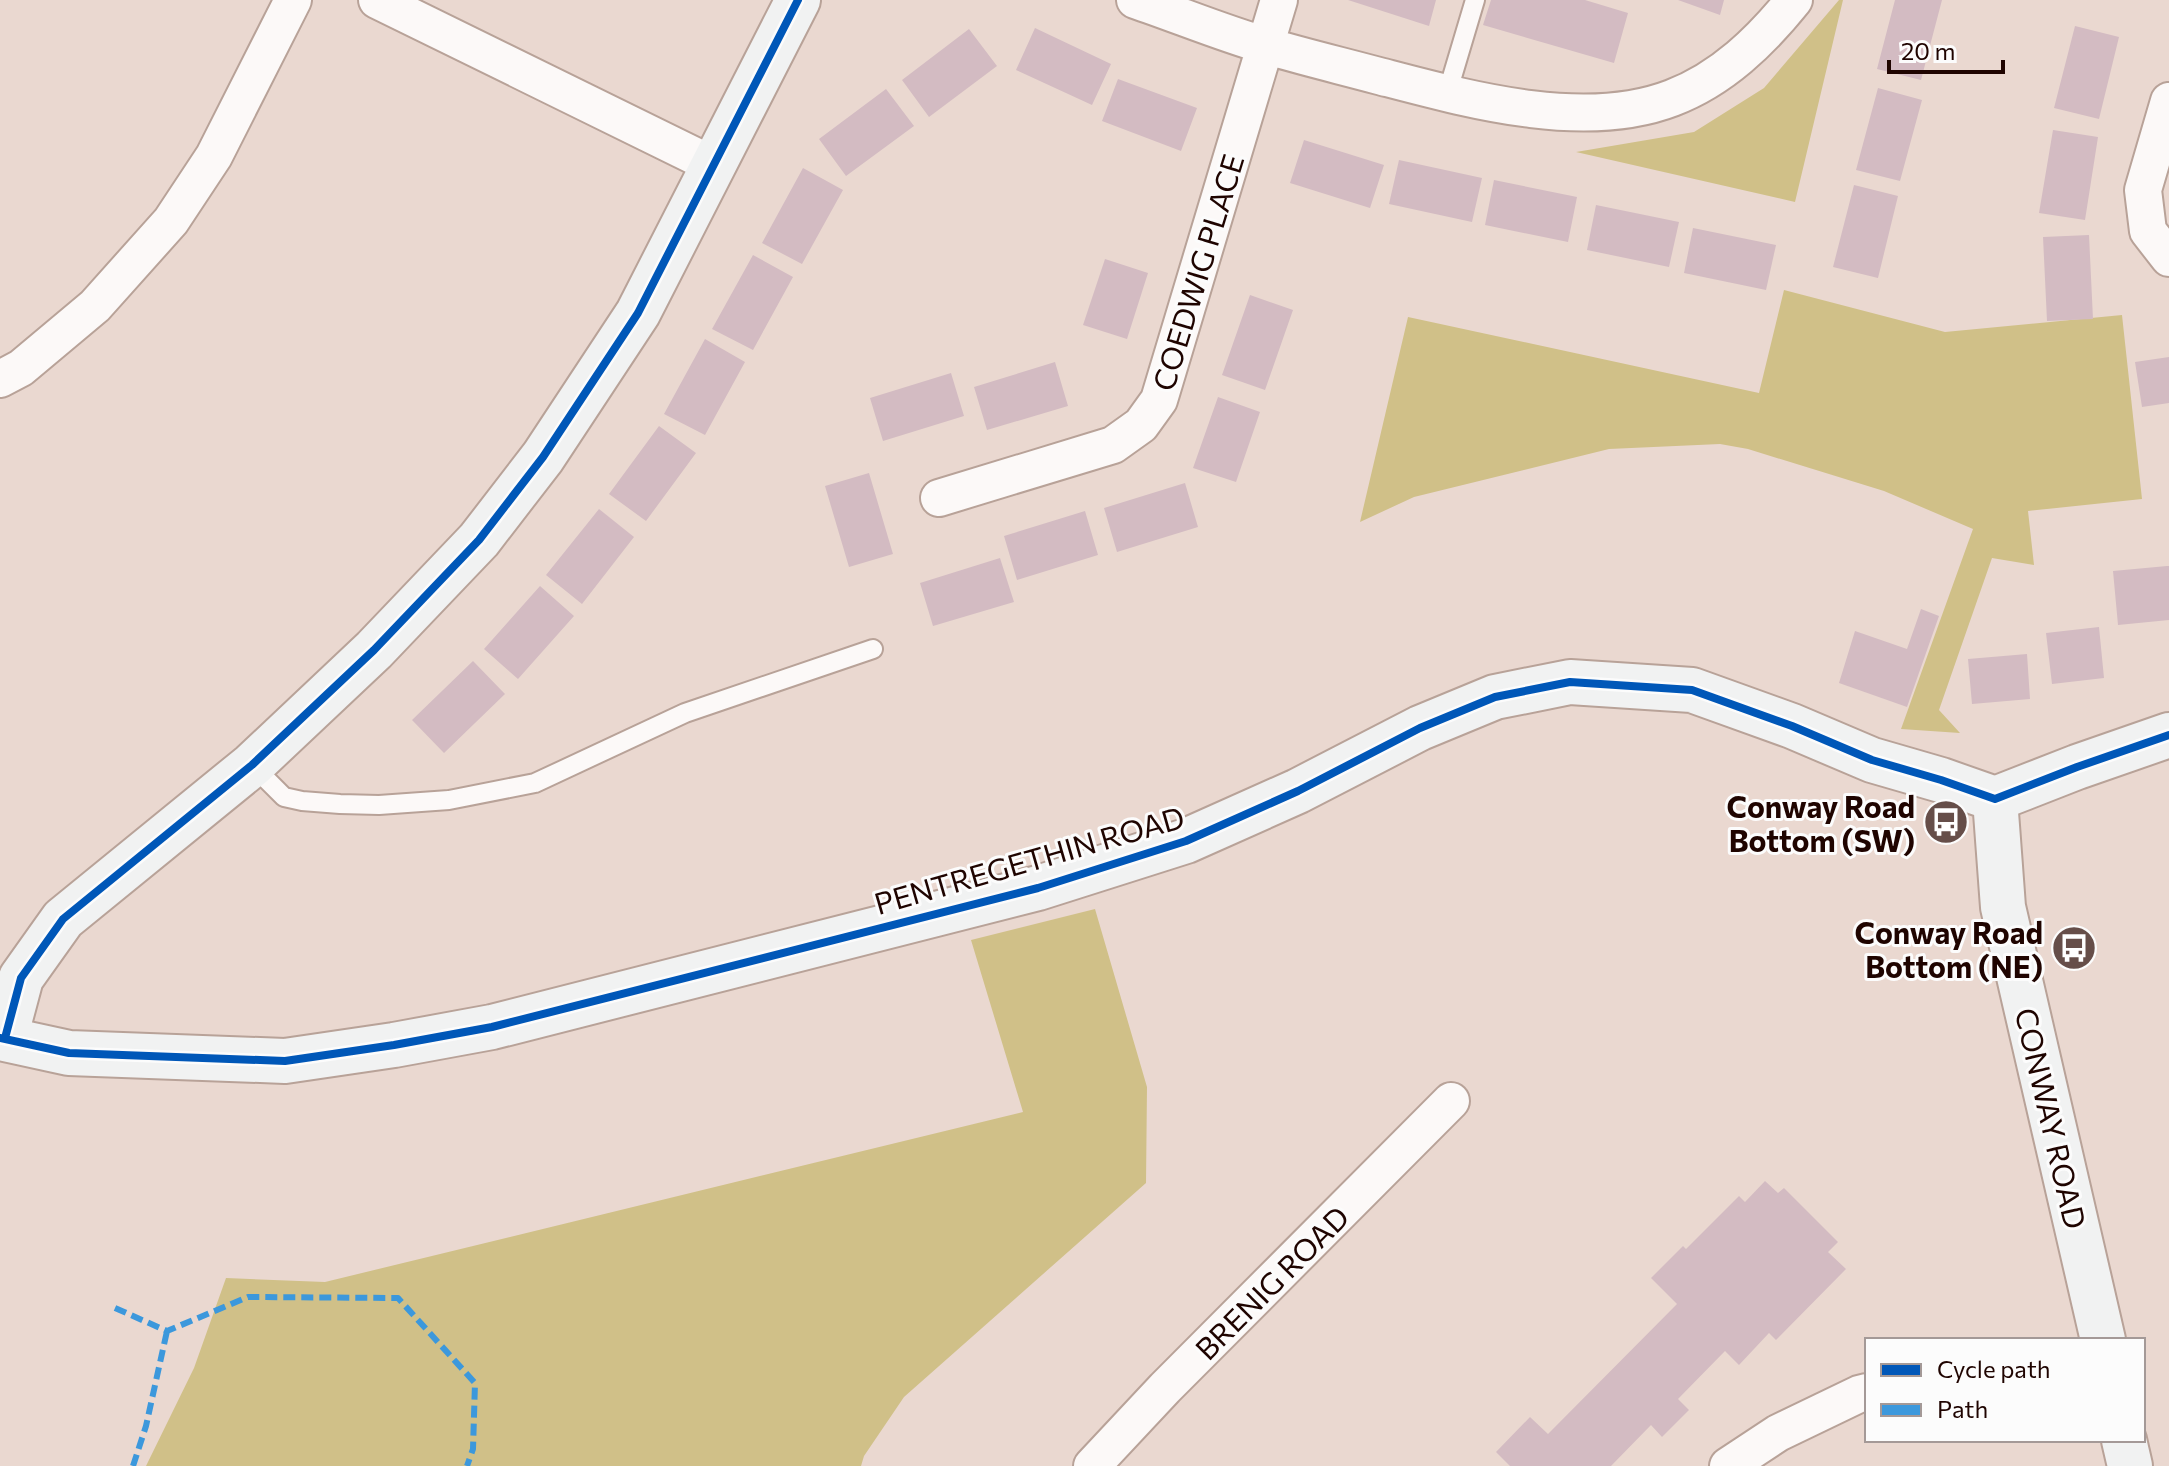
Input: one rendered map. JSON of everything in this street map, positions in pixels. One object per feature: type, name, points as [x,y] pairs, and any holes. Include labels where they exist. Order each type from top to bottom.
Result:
[{"type":"street","points":[[0,379],[21,368],[95,306],[171,221],[214,156],[293,0]]},
{"type":"street","points":[[377,0],[713,165]]},
{"type":"street","points":[[2,1038],[21,978],[63,919],[252,765],[374,650],[479,540],[543,457],[638,313],[798,0]]},
{"type":"street","points":[[1135,0],[1266,46],[1447,94],[1559,113],[1612,112],[1671,99],[1718,75],[1772,27],[1794,0]]},
{"type":"street","name":"COEDWIG PLACE","points":[[939,498],[1113,445],[1141,425],[1159,400],[1279,0]]},
{"type":"street","points":[[2169,101],[2143,190],[2148,231],[2169,258]]},
{"type":"street","name":"PENTREGETHIN ROAD","points":[[2,1038],[69,1053],[285,1061],[492,1027],[1038,888],[1171,846],[1298,791],[1420,728],[1495,697],[1570,682],[1692,690],[1792,726],[1872,760],[1995,799]]},
{"type":"street","points":[[1995,799],[2169,735]]},
{"type":"street","name":"CONWAY ROAD","points":[[1995,799],[2003,907],[2103,1338]]},
{"type":"street","name":"BRENIG ROAD","points":[[1092,1466],[1176,1377],[1451,1101]]},
{"type":"street","points":[[1728,1466],[1778,1433],[1865,1392]]},
{"type":"street","points":[[2124,1442],[2130,1466]]},
{"type":"lane","points":[[1447,94],[1475,0]]},
{"type":"lane","points":[[252,765],[284,797],[302,801],[379,805],[449,800],[535,783],[685,713],[873,649]]},
{"type":"shaded area","points":[[1839,0],[1843,0],[1795,202],[1576,152],[1694,132],[1764,88]]},
{"type":"shaded area","points":[[1784,290],[1945,332],[2122,315],[2142,499],[2028,511],[2034,565],[1992,558],[1939,710],[1960,733],[1901,729],[1973,529],[1884,491],[1748,449],[1720,444],[1609,449],[1414,497],[1360,522],[1408,317],[1759,393]]},
{"type":"shaded area","points":[[1095,909],[1147,1087],[1146,1183],[904,1397],[864,1456],[861,1466],[146,1466],[194,1368],[226,1278],[325,1282],[1023,1112],[971,940]]},
{"type":"building","points":[[1348,0],[1436,0],[1429,26]]},
{"type":"building","points":[[1491,0],[1585,0],[1628,13],[1614,63],[1483,25]]},
{"type":"building","points":[[1678,0],[1724,0],[1720,15]]},
{"type":"building","points":[[1895,0],[1942,0],[1921,80],[1877,69]]},
{"type":"building","points":[[2075,26],[2119,37],[2099,119],[2054,108]]},
{"type":"building","points":[[1035,28],[1111,64],[1092,105],[1016,70]]},
{"type":"building","points":[[969,29],[997,66],[929,117],[902,80]]},
{"type":"building","points":[[1118,79],[1197,108],[1181,151],[1102,121]]},
{"type":"building","points":[[1878,88],[1922,100],[1900,181],[1856,170]]},
{"type":"building","points":[[886,89],[914,126],[846,176],[819,139]]},
{"type":"building","points":[[2053,130],[2098,137],[2085,220],[2039,213]]},
{"type":"building","points":[[1304,140],[1384,165],[1370,208],[1290,183]]},
{"type":"building","points":[[1399,160],[1482,178],[1472,222],[1389,204]]},
{"type":"building","points":[[803,168],[843,190],[802,264],[762,243]]},
{"type":"building","points":[[1494,180],[1577,197],[1568,242],[1485,225]]},
{"type":"building","points":[[1854,185],[1898,196],[1878,278],[1833,267]]},
{"type":"building","points":[[1596,205],[1679,222],[1669,267],[1587,250]]},
{"type":"building","points":[[1693,228],[1776,245],[1766,290],[1684,273]]},
{"type":"building","points":[[2089,235],[2093,319],[2047,321],[2043,237]]},
{"type":"building","points":[[753,255],[793,277],[753,350],[712,329]]},
{"type":"building","points":[[1105,259],[1148,273],[1127,339],[1083,325]]},
{"type":"building","points":[[1250,295],[1293,310],[1265,390],[1222,375]]},
{"type":"building","points":[[705,339],[745,362],[705,435],[664,414]]},
{"type":"building","points":[[2169,357],[2169,403],[2142,407],[2135,362]]},
{"type":"building","points":[[1055,362],[1068,406],[987,430],[974,387]]},
{"type":"building","points":[[951,373],[964,416],[883,441],[870,398]]},
{"type":"building","points":[[1218,397],[1260,412],[1236,482],[1193,468]]},
{"type":"building","points":[[659,426],[696,453],[646,521],[609,494]]},
{"type":"building","points":[[869,473],[893,554],[849,567],[825,486]]},
{"type":"building","points":[[1185,483],[1198,527],[1117,552],[1104,508]]},
{"type":"building","points":[[599,509],[634,537],[582,604],[546,575]]},
{"type":"building","points":[[1085,511],[1098,555],[1017,580],[1004,536]]},
{"type":"building","points":[[1000,558],[1014,602],[933,626],[920,583]]},
{"type":"building","points":[[2169,566],[2169,620],[2118,625],[2113,571]]},
{"type":"building","points":[[540,586],[574,616],[518,679],[484,649]]},
{"type":"building","points":[[1921,609],[1939,616],[1907,707],[1839,683],[1855,631],[1907,649]]},
{"type":"building","points":[[2099,627],[2104,678],[2052,684],[2046,633]]},
{"type":"building","points":[[2027,654],[2030,699],[1972,704],[1968,659]]},
{"type":"building","points":[[473,661],[505,694],[444,753],[412,720]]},
{"type":"building","points":[[1765,1181],[1778,1193],[1784,1188],[1838,1242],[1828,1252],[1846,1269],[1776,1340],[1769,1333],[1739,1365],[1725,1351],[1678,1399],[1689,1410],[1662,1437],[1651,1425],[1611,1466],[1510,1466],[1496,1452],[1530,1417],[1548,1434],[1677,1304],[1651,1278],[1683,1246],[1686,1249],[1739,1196],[1745,1202]]},
{"type":"marked path","points":[[115,1308],[167,1331],[248,1297],[398,1298],[475,1383],[473,1449],[467,1466]]},
{"type":"marked path","points":[[133,1466],[146,1426],[167,1331]]},
{"type":"cycle path","points":[[5,1038],[21,978],[63,919],[252,765],[374,650],[479,540],[543,457],[638,313],[798,0]]},
{"type":"cycle path","points":[[0,1038],[69,1053],[285,1061],[492,1027],[1038,888],[1186,841],[1298,791],[1420,728],[1495,697],[1570,682],[1692,690],[1792,726],[1872,760],[1995,799],[2169,735]]},
{"type":"place","name":"Conway Road Bottom (SW)","points":[[1946,822]]},
{"type":"place","name":"Conway Road Bottom (NE)","points":[[2074,948]]}]
